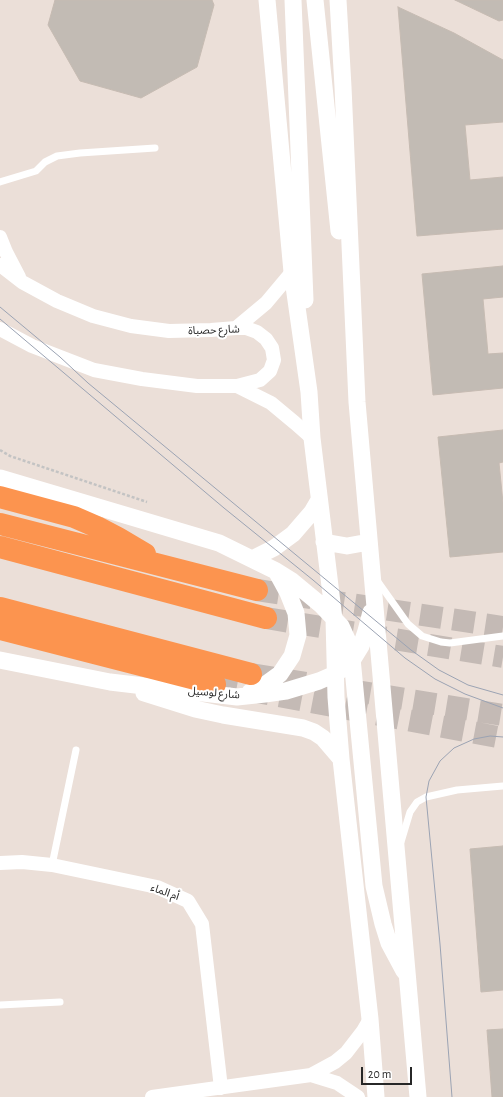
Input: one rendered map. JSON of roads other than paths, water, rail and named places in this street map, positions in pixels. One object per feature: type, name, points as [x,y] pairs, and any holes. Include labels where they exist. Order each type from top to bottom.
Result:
[{"type":"highway","points":[[0,497],[74,517],[96,526],[139,550],[159,564]]},
{"type":"highway","points":[[0,524],[257,590]]},
{"type":"highway","points":[[0,547],[266,618]]},
{"type":"highway","points":[[0,608],[251,674]]},
{"type":"highway","points":[[0,629],[215,684]]},
{"type":"street","points":[[267,0],[292,272],[309,392]]},
{"type":"street","points":[[294,0],[312,438],[334,619],[335,674],[341,759],[370,1019],[376,1097]]},
{"type":"street","points":[[315,0],[357,402],[418,1097]]},
{"type":"street","points":[[338,0],[344,95],[357,402]]},
{"type":"street","points":[[0,237],[22,282]]},
{"type":"street","name":"شارع حصباة","points":[[0,265],[22,282],[56,301],[86,313],[131,326],[169,331],[246,328],[257,332],[266,339],[272,348],[274,360],[270,371],[260,380],[237,386],[197,386],[142,379],[94,370],[32,346],[0,329]]},
{"type":"street","points":[[236,328],[266,302],[292,272]]},
{"type":"street","points":[[237,386],[271,404],[312,438]]},
{"type":"street","points":[[0,478],[220,543],[276,571],[307,592],[341,626],[351,648],[353,659],[374,886],[382,924],[389,943],[408,977]]},
{"type":"street","points":[[252,559],[274,548],[293,534],[312,512],[319,500]]},
{"type":"street","points":[[324,542],[346,546],[369,542]]},
{"type":"street","points":[[237,697],[262,687],[280,674],[292,656],[298,635],[296,613],[288,593],[276,571]]},
{"type":"street","name":"شارع لوسيل","points":[[0,660],[110,682],[237,697],[286,691],[319,681],[335,674],[353,659],[366,631],[374,594]]},
{"type":"street","points":[[110,682],[195,709],[223,716],[303,728],[314,732],[323,738],[341,759]]},
{"type":"street","name":"أم الماء","points":[[0,863],[22,862],[52,865],[157,887],[188,901],[202,924],[221,1088]]},
{"type":"street","points":[[152,1097],[311,1075],[335,1062],[346,1053],[363,1031],[370,1019]]},
{"type":"street","points":[[311,1075],[337,1083],[358,1097]]},
{"type":"lane","points":[[0,182],[36,171],[45,162],[57,156],[154,148]]},
{"type":"lane","points":[[372,573],[408,624],[422,636],[441,642],[450,643],[503,636]]},
{"type":"lane","points":[[52,865],[76,750]]},
{"type":"lane","points":[[397,856],[410,812],[417,802],[426,798],[457,790],[503,786]]},
{"type":"lane","points":[[0,1005],[60,1002]]},
{"type":"tunnel","points":[[257,590],[503,627]]},
{"type":"tunnel","points":[[266,618],[503,657]]},
{"type":"tunnel","points":[[251,674],[503,715]]},
{"type":"tunnel","points":[[215,684],[503,738]]},
{"type":"tram line","points":[[0,307],[60,357],[88,383],[411,650],[439,670],[468,685],[503,695]]},
{"type":"tram line","points":[[0,319],[405,658],[435,679],[465,694],[503,708]]},
{"type":"tram line","points":[[452,1097],[440,944],[426,797],[429,781],[440,761],[454,748],[474,739],[490,736],[503,737]]}]
